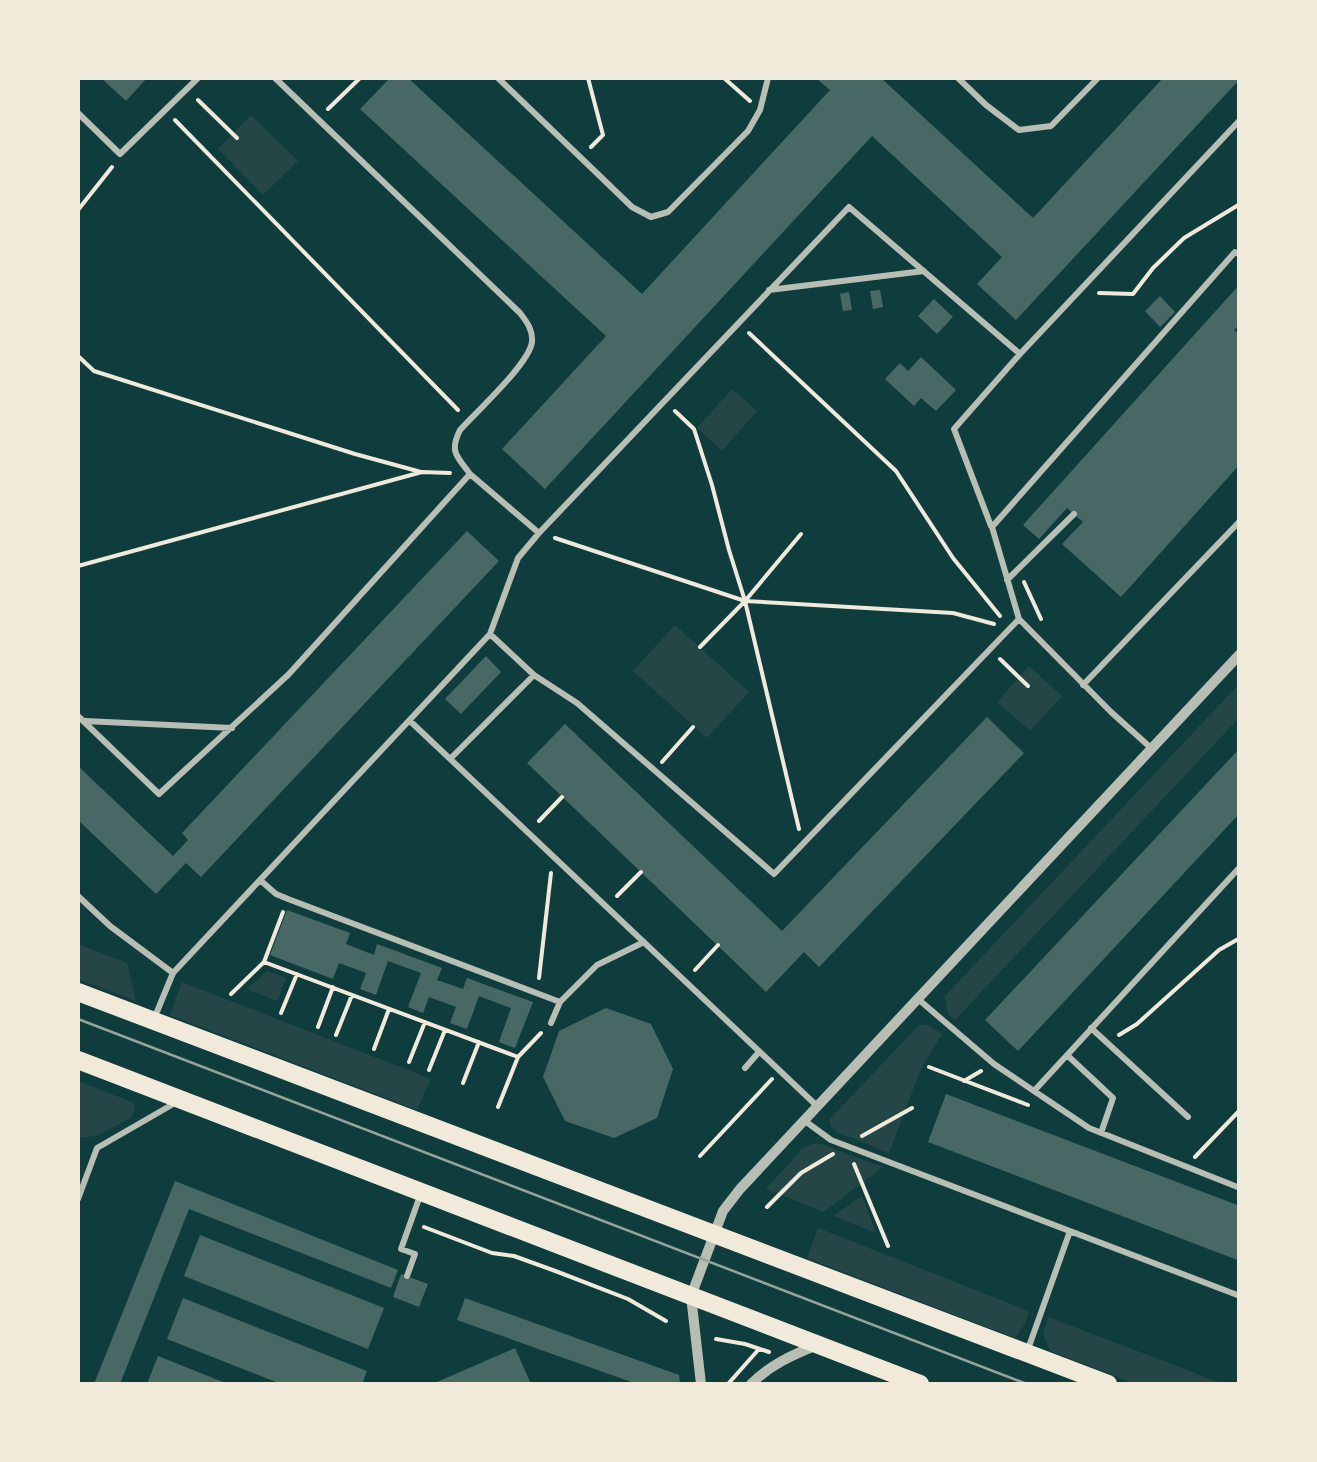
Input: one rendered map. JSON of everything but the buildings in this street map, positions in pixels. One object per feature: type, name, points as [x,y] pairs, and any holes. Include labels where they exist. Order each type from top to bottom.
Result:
[{"type":"main road","points":[[78,992],[1108,1384]]},
{"type":"main road","points":[[78,1060],[920,1384]]},
{"type":"street","points":[[701,1384],[691,1296],[723,1211],[816,1106],[1240,654]]},
{"type":"street","points":[[751,1384],[784,1358],[817,1345]]},
{"type":"lane","points":[[78,113],[120,154],[198,78]]},
{"type":"lane","points":[[275,78],[520,313],[531,328],[532,344],[526,359],[468,420],[454,443],[456,454],[470,474],[538,532]]},
{"type":"lane","points":[[498,78],[632,208],[650,217],[668,212],[748,131],[760,110],[768,78]]},
{"type":"lane","points":[[958,78],[1018,130],[1052,126],[1098,78]]},
{"type":"lane","points":[[1152,748],[1019,618],[992,527],[954,429],[1240,120]]},
{"type":"lane","points":[[154,1020],[173,972],[490,634],[518,558],[538,532],[850,207],[1020,354]]},
{"type":"lane","points":[[992,527],[1236,252],[1240,255]]},
{"type":"lane","points":[[769,290],[926,271]]},
{"type":"lane","points":[[80,719],[159,794],[289,674],[470,474]]},
{"type":"lane","points":[[1006,581],[1074,514]]},
{"type":"lane","points":[[1083,684],[1240,521]]},
{"type":"lane","points":[[490,634],[534,675],[577,702],[774,874],[1019,618]]},
{"type":"lane","points":[[451,758],[534,675]]},
{"type":"lane","points":[[80,719],[234,728]]},
{"type":"lane","points":[[410,720],[816,1106]]},
{"type":"lane","points":[[1034,1090],[1240,867]]},
{"type":"lane","points":[[260,880],[276,894],[560,1002]]},
{"type":"lane","points":[[78,896],[110,926],[173,972]]},
{"type":"lane","points":[[551,1023],[560,1002],[597,965],[644,942]]},
{"type":"lane","points":[[917,998],[994,1064],[1088,1128],[1240,1188]]},
{"type":"lane","points":[[1091,1028],[1188,1116]]},
{"type":"lane","points":[[744,1068],[759,1052]]},
{"type":"lane","points":[[1067,1055],[1113,1098],[1101,1133]]},
{"type":"lane","points":[[78,1199],[97,1148],[181,1100]]},
{"type":"lane","points":[[804,1120],[842,1148],[1240,1296]]},
{"type":"lane","points":[[406,1276],[414,1254],[400,1248],[421,1192]]},
{"type":"lane","points":[[1026,1354],[1070,1231]]},
{"type":"path","points":[[318,119],[360,78]]},
{"type":"path","points":[[588,78],[602,135]]},
{"type":"path","points":[[724,78],[760,110]]},
{"type":"path","points":[[186,89],[237,138]]},
{"type":"path","points":[[165,110],[468,420]]},
{"type":"path","points":[[78,210],[120,154]]},
{"type":"path","points":[[1077,293],[1133,294],[1184,238],[1240,204]]},
{"type":"path","points":[[738,323],[896,471],[953,558],[991,604]]},
{"type":"path","points":[[78,356],[94,372],[354,454],[422,472],[470,474]]},
{"type":"path","points":[[664,401],[694,429],[746,601],[803,843]]},
{"type":"path","points":[[78,566],[422,472]]},
{"type":"path","points":[[538,532],[746,601],[953,613],[977,619]]},
{"type":"path","points":[[700,647],[746,601],[801,534]]},
{"type":"path","points":[[1018,568],[1044,626]]},
{"type":"path","points":[[990,649],[1028,686]]},
{"type":"path","points":[[656,769],[694,727]]},
{"type":"path","points":[[528,832],[562,796]]},
{"type":"path","points":[[538,993],[553,855]]},
{"type":"path","points":[[607,907],[641,872]]},
{"type":"path","points":[[230,994],[264,962],[288,898]]},
{"type":"path","points":[[1108,1043],[1138,1024],[1220,950],[1240,938]]},
{"type":"path","points":[[684,980],[718,946]]},
{"type":"path","points":[[264,962],[518,1057]]},
{"type":"path","points":[[281,1014],[296,974]]},
{"type":"path","points":[[318,1028],[334,988]]},
{"type":"path","points":[[336,1035],[352,995]]},
{"type":"path","points":[[374,1049],[389,1008]]},
{"type":"path","points":[[408,1062],[424,1022]]},
{"type":"path","points":[[498,1107],[518,1057],[551,1023]]},
{"type":"path","points":[[428,1070],[444,1030]]},
{"type":"path","points":[[463,1083],[478,1042]]},
{"type":"path","points":[[928,1067],[1035,1108]]},
{"type":"path","points":[[700,1156],[780,1071]]},
{"type":"path","points":[[855,1140],[912,1108]]},
{"type":"path","points":[[1186,1167],[1240,1110]]},
{"type":"path","points":[[766,1207],[801,1174],[842,1148],[888,1246]]},
{"type":"path","points":[[410,1222],[575,1278],[628,1299],[666,1320]]},
{"type":"path","points":[[716,1338],[774,1354]]},
{"type":"path","points":[[728,1384],[760,1349]]},
{"type":"shaded area","points":[[251,115],[298,161],[263,195],[218,149]]},
{"type":"shaded area","points":[[732,389],[757,411],[722,451],[697,428]]},
{"type":"shaded area","points":[[675,625],[749,692],[707,738],[633,671]]},
{"type":"shaded area","points":[[1029,666],[1062,696],[1030,731],[997,702]]},
{"type":"shaded area","points":[[1239,684],[1239,718],[955,1020],[948,1014],[945,996]]},
{"type":"shaded area","points":[[78,944],[127,963],[136,1001],[78,979]]},
{"type":"shaded area","points":[[267,971],[286,978],[277,1001],[247,989]]},
{"type":"shaded area","points":[[182,982],[431,1079],[417,1110],[170,1015]]},
{"type":"shaded area","points":[[919,1025],[928,1025],[942,1034],[920,1071],[889,1153],[837,1132],[829,1120]]},
{"type":"shaded area","points":[[78,1081],[132,1102],[135,1107],[131,1118],[96,1136],[78,1138]]},
{"type":"shaded area","points":[[816,1143],[883,1167],[824,1212],[766,1189],[804,1147]]},
{"type":"shaded area","points":[[862,1196],[876,1233],[833,1216]]},
{"type":"shaded area","points":[[818,1228],[1029,1311],[1025,1324],[1015,1338],[807,1258]]},
{"type":"shaded area","points":[[1048,1317],[1224,1384],[1136,1384],[1050,1351],[1043,1334]]},
{"type":"tram line","points":[[78,1019],[1027,1384]]}]
